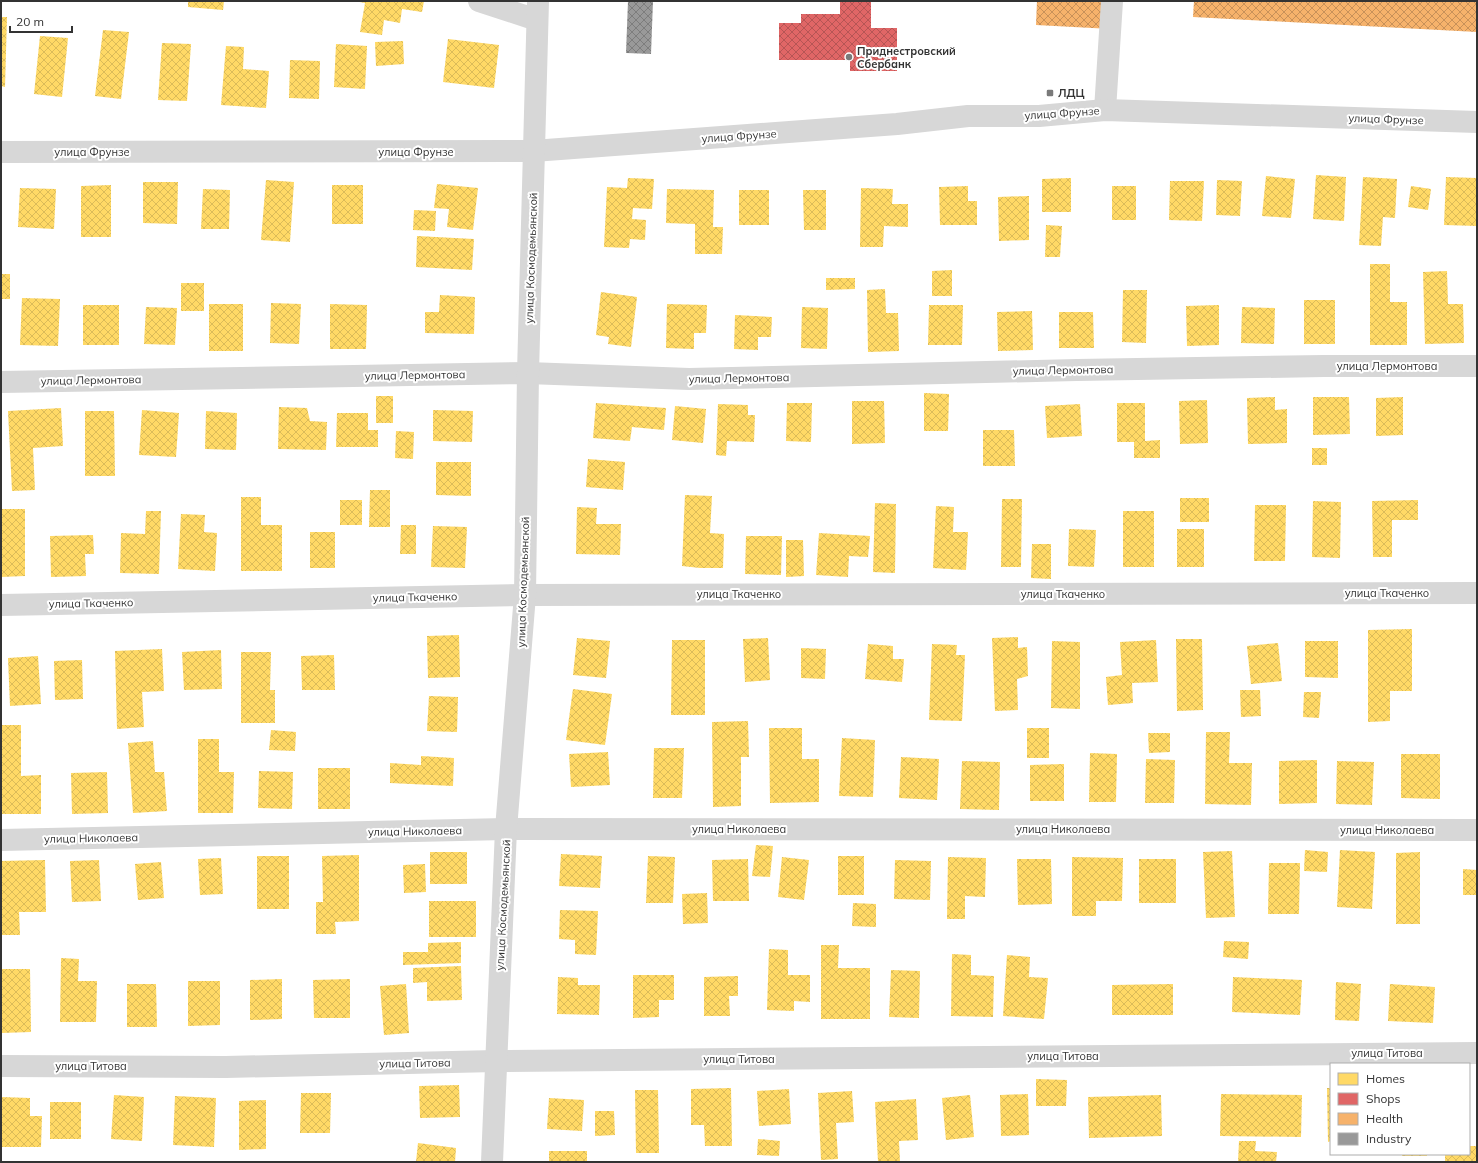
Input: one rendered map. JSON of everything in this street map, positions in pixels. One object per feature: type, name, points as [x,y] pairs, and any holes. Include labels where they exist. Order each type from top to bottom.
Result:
[{"type":"street","points":[[479,1],[538,10]]},
{"type":"street","points":[[1105,110],[1112,1]]},
{"type":"street","name":"улица Космодемьянской","points":[[492,1162],[506,828],[525,595],[528,373],[538,10]]},
{"type":"street","name":"улица Фрунзе","points":[[1,152],[533,151],[897,124],[968,116],[1039,116],[1105,110],[1477,122]]},
{"type":"street","name":"улица Лермонтова","points":[[1,382],[528,373],[689,379],[1077,370],[1324,366],[1477,366]]},
{"type":"street","name":"улица Ткаченко","points":[[1,604],[525,595],[1477,593]]},
{"type":"street","name":"улица Николаева","points":[[1,840],[506,828],[1477,830]]},
{"type":"street","name":"улица Титова","points":[[1,1066],[226,1067],[496,1061],[1477,1053]]},
{"type":"building: Homes","points":[[188,1],[224,1],[223,10],[188,7]]},
{"type":"building: Homes","points":[[354,1],[424,1],[422,12],[402,9],[400,23],[384,20],[382,35],[360,32],[365,3]]},
{"type":"building: Homes","points":[[1,17],[7,17],[5,87],[1,86]]},
{"type":"building: Homes","points":[[103,30],[129,32],[121,99],[95,96]]},
{"type":"building: Homes","points":[[40,36],[68,38],[62,97],[34,94]]},
{"type":"building: Homes","points":[[448,39],[499,45],[494,88],[443,82]]},
{"type":"building: Homes","points":[[403,41],[404,64],[376,66],[375,42]]},
{"type":"building: Homes","points":[[162,43],[191,44],[187,101],[158,100]]},
{"type":"building: Homes","points":[[336,44],[367,46],[365,89],[334,87]]},
{"type":"building: Homes","points":[[226,46],[244,47],[243,69],[269,71],[266,108],[221,105]]},
{"type":"building: Homes","points":[[290,60],[320,61],[319,99],[289,98]]},
{"type":"building: Homes","points":[[1316,175],[1346,177],[1344,221],[1313,219]]},
{"type":"building: Homes","points":[[1266,176],[1295,179],[1291,218],[1262,216]]},
{"type":"building: Homes","points":[[1363,177],[1397,179],[1395,218],[1383,217],[1381,246],[1359,245]]},
{"type":"building: Homes","points":[[1446,177],[1477,178],[1477,226],[1444,225]]},
{"type":"building: Homes","points":[[628,178],[654,179],[652,209],[633,208],[632,219],[646,220],[645,240],[630,239],[629,248],[604,247],[607,187],[627,188]]},
{"type":"building: Homes","points":[[1071,178],[1071,212],[1042,212],[1042,179]]},
{"type":"building: Homes","points":[[266,180],[294,182],[290,242],[261,240]]},
{"type":"building: Homes","points":[[1217,180],[1242,181],[1240,216],[1216,215]]},
{"type":"building: Homes","points":[[1170,181],[1204,181],[1202,221],[1169,220]]},
{"type":"building: Homes","points":[[143,182],[178,182],[177,224],[143,223]]},
{"type":"building: Homes","points":[[437,184],[478,188],[473,230],[447,227],[449,209],[434,208]]},
{"type":"building: Homes","points":[[111,185],[111,237],[81,237],[81,186]]},
{"type":"building: Homes","points":[[332,185],[363,185],[363,224],[332,224]]},
{"type":"building: Homes","points":[[968,186],[968,201],[977,201],[977,225],[940,225],[939,187]]},
{"type":"building: Homes","points":[[1112,186],[1136,186],[1136,220],[1112,220]]},
{"type":"building: Homes","points":[[1411,186],[1431,189],[1428,210],[1408,207]]},
{"type":"building: Homes","points":[[20,188],[56,189],[54,229],[18,227]]},
{"type":"building: Homes","points":[[861,188],[893,189],[892,204],[908,204],[908,227],[884,226],[883,247],[860,247]]},
{"type":"building: Homes","points":[[203,189],[230,190],[229,229],[201,229]]},
{"type":"building: Homes","points":[[667,189],[714,190],[713,227],[723,227],[722,254],[695,254],[695,224],[666,223]]},
{"type":"building: Homes","points":[[739,190],[769,190],[769,225],[739,225]]},
{"type":"building: Homes","points":[[803,190],[826,190],[826,230],[804,230]]},
{"type":"building: Homes","points":[[1029,196],[1029,240],[999,241],[998,197]]},
{"type":"building: Homes","points":[[414,210],[436,211],[435,231],[413,230]]},
{"type":"building: Homes","points":[[1046,225],[1062,226],[1060,257],[1045,257]]},
{"type":"building: Homes","points":[[417,236],[474,239],[472,270],[416,267]]},
{"type":"building: Homes","points":[[1370,264],[1390,264],[1390,302],[1407,302],[1407,345],[1370,345]]},
{"type":"building: Homes","points":[[952,270],[952,296],[932,296],[932,271]]},
{"type":"building: Homes","points":[[1447,271],[1448,304],[1463,304],[1464,343],[1425,344],[1423,272]]},
{"type":"building: Homes","points":[[1,274],[10,274],[10,299],[1,299]]},
{"type":"building: Homes","points":[[826,278],[855,278],[855,289],[826,290]]},
{"type":"building: Homes","points":[[181,283],[204,283],[204,311],[181,311]]},
{"type":"building: Homes","points":[[885,289],[886,313],[898,313],[899,351],[868,352],[867,290]]},
{"type":"building: Homes","points":[[1123,290],[1147,290],[1146,343],[1122,342]]},
{"type":"building: Homes","points":[[601,292],[637,297],[631,347],[608,344],[609,337],[596,335]]},
{"type":"building: Homes","points":[[440,295],[475,297],[474,334],[425,333],[425,312],[439,312]]},
{"type":"building: Homes","points":[[22,298],[60,299],[58,346],[20,345]]},
{"type":"building: Homes","points":[[1304,300],[1335,300],[1335,344],[1304,344]]},
{"type":"building: Homes","points":[[271,303],[301,304],[299,344],[270,343]]},
{"type":"building: Homes","points":[[209,304],[243,304],[243,351],[209,351]]},
{"type":"building: Homes","points":[[330,304],[367,305],[366,349],[330,349]]},
{"type":"building: Homes","points":[[667,304],[707,305],[706,333],[694,333],[694,349],[666,348]]},
{"type":"building: Homes","points":[[83,305],[119,305],[119,345],[83,345]]},
{"type":"building: Homes","points":[[929,305],[963,305],[962,345],[928,345]]},
{"type":"building: Homes","points":[[1219,305],[1219,345],[1187,346],[1186,306]]},
{"type":"building: Homes","points":[[146,307],[177,308],[175,345],[144,344]]},
{"type":"building: Homes","points":[[802,307],[828,308],[827,349],[801,348]]},
{"type":"building: Homes","points":[[1242,307],[1275,308],[1274,344],[1241,343]]},
{"type":"building: Homes","points":[[1032,311],[1033,350],[998,351],[997,312]]},
{"type":"building: Homes","points":[[1059,312],[1093,312],[1094,348],[1059,348]]},
{"type":"building: Homes","points":[[735,315],[772,317],[771,337],[758,337],[758,350],[734,349]]},
{"type":"building: Homes","points":[[924,393],[949,394],[948,431],[924,431]]},
{"type":"building: Homes","points":[[376,396],[393,396],[393,423],[376,423]]},
{"type":"building: Homes","points":[[1275,397],[1275,410],[1287,409],[1287,443],[1248,444],[1247,398]]},
{"type":"building: Homes","points":[[1313,397],[1349,397],[1350,434],[1313,435]]},
{"type":"building: Homes","points":[[1403,397],[1403,435],[1376,436],[1376,398]]},
{"type":"building: Homes","points":[[1207,400],[1208,443],[1180,444],[1179,401]]},
{"type":"building: Homes","points":[[852,401],[884,401],[885,443],[852,444]]},
{"type":"building: Homes","points":[[596,403],[666,408],[664,430],[632,427],[630,441],[593,438]]},
{"type":"building: Homes","points":[[787,403],[812,403],[811,442],[786,441]]},
{"type":"building: Homes","points":[[1117,403],[1145,403],[1145,441],[1160,440],[1160,458],[1134,458],[1134,442],[1117,442]]},
{"type":"building: Homes","points":[[718,404],[748,405],[748,415],[755,415],[754,442],[727,441],[726,456],[716,455]]},
{"type":"building: Homes","points":[[1080,404],[1082,436],[1047,438],[1045,406]]},
{"type":"building: Homes","points":[[675,406],[706,409],[703,443],[672,440]]},
{"type":"building: Homes","points":[[279,407],[307,408],[310,421],[327,422],[326,450],[278,449]]},
{"type":"building: Homes","points":[[61,408],[63,446],[33,448],[35,490],[12,491],[8,411]]},
{"type":"building: Homes","points":[[142,410],[179,413],[176,457],[139,455]]},
{"type":"building: Homes","points":[[433,410],[473,411],[472,442],[433,441]]},
{"type":"building: Homes","points":[[85,411],[114,411],[115,476],[85,476]]},
{"type":"building: Homes","points":[[206,411],[237,413],[236,450],[205,449]]},
{"type":"building: Homes","points":[[337,413],[368,413],[368,430],[378,430],[378,447],[336,447]]},
{"type":"building: Homes","points":[[983,430],[1014,430],[1015,466],[983,466]]},
{"type":"building: Homes","points":[[396,431],[414,432],[413,459],[395,458]]},
{"type":"building: Homes","points":[[1312,448],[1327,448],[1327,465],[1312,465]]},
{"type":"building: Homes","points":[[588,459],[625,462],[623,490],[586,487]]},
{"type":"building: Homes","points":[[436,462],[471,462],[471,496],[436,495]]},
{"type":"building: Homes","points":[[370,490],[390,490],[390,527],[369,527]]},
{"type":"building: Homes","points":[[685,495],[712,496],[710,533],[724,534],[723,568],[682,566]]},
{"type":"building: Homes","points":[[241,497],[261,497],[261,525],[282,525],[282,571],[241,571]]},
{"type":"building: Homes","points":[[1180,498],[1209,498],[1209,522],[1180,522]]},
{"type":"building: Homes","points":[[1002,499],[1022,499],[1021,567],[1001,567]]},
{"type":"building: Homes","points":[[340,500],[362,500],[362,525],[340,525]]},
{"type":"building: Homes","points":[[1418,500],[1418,520],[1392,520],[1392,557],[1373,557],[1372,501]]},
{"type":"building: Homes","points":[[1313,501],[1341,502],[1340,558],[1312,557]]},
{"type":"building: Homes","points":[[875,503],[896,504],[895,573],[873,572]]},
{"type":"building: Homes","points":[[1255,505],[1286,505],[1285,561],[1254,561]]},
{"type":"building: Homes","points":[[936,506],[954,507],[953,532],[968,532],[966,570],[933,568]]},
{"type":"building: Homes","points":[[577,507],[597,508],[596,524],[621,524],[620,555],[576,554]]},
{"type":"building: Homes","points":[[1,509],[25,509],[25,576],[1,577]]},
{"type":"building: Homes","points":[[146,511],[161,511],[159,574],[120,573],[121,533],[145,534]]},
{"type":"building: Homes","points":[[1123,511],[1154,511],[1154,567],[1123,567]]},
{"type":"building: Homes","points":[[181,514],[205,515],[204,532],[217,533],[215,571],[178,569]]},
{"type":"building: Homes","points":[[401,525],[416,525],[416,554],[400,554]]},
{"type":"building: Homes","points":[[433,526],[467,527],[465,568],[431,567]]},
{"type":"building: Homes","points":[[1069,529],[1096,530],[1094,567],[1068,566]]},
{"type":"building: Homes","points":[[1177,529],[1204,529],[1204,567],[1177,567]]},
{"type":"building: Homes","points":[[310,532],[335,532],[335,568],[310,568]]},
{"type":"building: Homes","points":[[819,533],[870,536],[868,557],[849,556],[848,577],[816,575]]},
{"type":"building: Homes","points":[[93,535],[94,554],[85,554],[86,576],[51,577],[50,536]]},
{"type":"building: Homes","points":[[746,536],[782,536],[781,575],[745,574]]},
{"type":"building: Homes","points":[[786,540],[803,540],[804,576],[786,577]]},
{"type":"building: Homes","points":[[1032,544],[1051,544],[1051,579],[1031,578]]},
{"type":"building: Homes","points":[[1412,629],[1412,691],[1390,691],[1390,721],[1368,722],[1368,630]]},
{"type":"building: Homes","points":[[459,635],[460,677],[428,678],[427,636]]},
{"type":"building: Homes","points":[[1018,637],[1018,648],[1027,647],[1028,676],[1017,679],[1018,710],[995,711],[992,638]]},
{"type":"building: Homes","points":[[577,638],[610,641],[606,678],[573,675]]},
{"type":"building: Homes","points":[[768,638],[770,680],[745,682],[743,639]]},
{"type":"building: Homes","points":[[1176,639],[1202,639],[1203,710],[1177,711]]},
{"type":"building: Homes","points":[[672,640],[705,640],[705,715],[671,715]]},
{"type":"building: Homes","points":[[1156,640],[1158,682],[1132,683],[1133,703],[1108,705],[1106,677],[1122,675],[1120,642]]},
{"type":"building: Homes","points":[[1052,641],[1080,642],[1080,709],[1051,708]]},
{"type":"building: Homes","points":[[1305,641],[1338,641],[1338,678],[1305,677]]},
{"type":"building: Homes","points":[[1278,643],[1282,681],[1251,684],[1247,646]]},
{"type":"building: Homes","points":[[868,644],[893,646],[893,659],[904,659],[902,682],[865,679]]},
{"type":"building: Homes","points":[[932,644],[957,645],[956,655],[965,655],[962,721],[929,720]]},
{"type":"building: Homes","points":[[801,648],[826,649],[825,679],[801,678]]},
{"type":"building: Homes","points":[[162,649],[164,691],[142,692],[144,727],[117,729],[115,651]]},
{"type":"building: Homes","points":[[221,650],[222,689],[184,690],[182,652]]},
{"type":"building: Homes","points":[[241,652],[271,652],[270,690],[275,690],[275,723],[241,723]]},
{"type":"building: Homes","points":[[334,655],[335,690],[302,690],[301,656]]},
{"type":"building: Homes","points":[[38,656],[41,704],[10,706],[8,658]]},
{"type":"building: Homes","points":[[82,660],[83,699],[55,700],[54,661]]},
{"type":"building: Homes","points":[[573,689],[612,694],[605,745],[566,740]]},
{"type":"building: Homes","points":[[1240,690],[1260,690],[1261,716],[1241,717]]},
{"type":"building: Homes","points":[[1304,692],[1321,692],[1319,718],[1303,717]]},
{"type":"building: Homes","points":[[429,696],[458,697],[457,732],[427,731]]},
{"type":"building: Homes","points":[[748,721],[749,757],[741,757],[741,806],[713,807],[712,722]]},
{"type":"building: Homes","points":[[1,725],[21,725],[21,776],[41,775],[41,814],[1,814]]},
{"type":"building: Homes","points":[[769,728],[802,728],[802,759],[819,759],[819,802],[770,803]]},
{"type":"building: Homes","points":[[1027,728],[1049,728],[1049,758],[1027,758]]},
{"type":"building: Homes","points":[[271,730],[296,732],[295,751],[269,750]]},
{"type":"building: Homes","points":[[1206,732],[1230,732],[1229,763],[1252,763],[1251,805],[1205,804]]},
{"type":"building: Homes","points":[[1148,733],[1170,733],[1170,752],[1149,753]]},
{"type":"building: Homes","points":[[842,738],[875,740],[873,797],[839,796]]},
{"type":"building: Homes","points":[[198,739],[219,739],[219,772],[234,772],[233,813],[198,813]]},
{"type":"building: Homes","points":[[153,741],[155,772],[164,772],[167,811],[133,813],[128,743]]},
{"type":"building: Homes","points":[[654,748],[684,748],[682,798],[653,798]]},
{"type":"building: Homes","points":[[608,752],[610,785],[571,787],[569,754]]},
{"type":"building: Homes","points":[[1090,753],[1117,754],[1116,802],[1089,802]]},
{"type":"building: Homes","points":[[1401,754],[1440,754],[1440,799],[1401,798]]},
{"type":"building: Homes","points":[[421,756],[454,758],[453,786],[390,783],[390,763],[421,765]]},
{"type":"building: Homes","points":[[901,757],[939,759],[937,800],[899,798]]},
{"type":"building: Homes","points":[[1146,759],[1175,760],[1174,803],[1145,803]]},
{"type":"building: Homes","points":[[1317,760],[1317,803],[1279,804],[1279,761]]},
{"type":"building: Homes","points":[[962,761],[1000,762],[999,810],[960,809]]},
{"type":"building: Homes","points":[[1337,761],[1374,762],[1372,805],[1336,804]]},
{"type":"building: Homes","points":[[1064,764],[1064,801],[1030,801],[1030,765]]},
{"type":"building: Homes","points":[[318,768],[350,768],[350,809],[318,809]]},
{"type":"building: Homes","points":[[259,771],[293,772],[292,809],[258,808]]},
{"type":"building: Homes","points":[[107,772],[108,813],[72,814],[71,773]]},
{"type":"building: Homes","points":[[756,845],[773,846],[770,877],[752,876]]},
{"type":"building: Homes","points":[[1305,850],[1328,852],[1327,872],[1304,871]]},
{"type":"building: Homes","points":[[1340,850],[1375,852],[1372,909],[1337,907]]},
{"type":"building: Homes","points":[[1232,851],[1235,917],[1206,918],[1203,852]]},
{"type":"building: Homes","points":[[430,852],[467,852],[467,884],[430,884]]},
{"type":"building: Homes","points":[[1420,852],[1420,924],[1396,924],[1396,853]]},
{"type":"building: Homes","points":[[561,854],[602,856],[600,888],[559,886]]},
{"type":"building: Homes","points":[[359,855],[359,921],[335,922],[336,934],[316,934],[316,902],[323,902],[322,856]]},
{"type":"building: Homes","points":[[257,856],[289,856],[289,909],[257,909]]},
{"type":"building: Homes","points":[[648,856],[675,857],[673,903],[646,903]]},
{"type":"building: Homes","points":[[838,856],[864,856],[864,895],[838,895]]},
{"type":"building: Homes","points":[[782,857],[809,860],[804,900],[778,897]]},
{"type":"building: Homes","points":[[948,857],[986,858],[985,897],[965,896],[965,919],[947,919]]},
{"type":"building: Homes","points":[[1072,857],[1123,858],[1122,901],[1096,901],[1096,916],[1072,916]]},
{"type":"building: Homes","points":[[221,858],[223,894],[200,895],[198,859]]},
{"type":"building: Homes","points":[[748,859],[749,901],[713,901],[712,860]]},
{"type":"building: Homes","points":[[1017,859],[1051,859],[1052,904],[1018,905]]},
{"type":"building: Homes","points":[[1139,859],[1176,859],[1176,903],[1139,903]]},
{"type":"building: Homes","points":[[45,860],[46,912],[19,912],[20,935],[1,935],[1,861]]},
{"type":"building: Homes","points":[[99,860],[101,901],[72,902],[70,861]]},
{"type":"building: Homes","points":[[895,860],[931,861],[930,900],[894,899]]},
{"type":"building: Homes","points":[[161,862],[164,898],[138,900],[135,864]]},
{"type":"building: Homes","points":[[1269,863],[1300,863],[1299,914],[1268,914]]},
{"type":"building: Homes","points":[[425,864],[426,892],[404,893],[403,865]]},
{"type":"building: Homes","points":[[1463,869],[1477,870],[1477,895],[1463,895]]},
{"type":"building: Homes","points":[[707,893],[708,923],[683,924],[682,894]]},
{"type":"building: Homes","points":[[429,901],[476,901],[476,937],[429,937]]},
{"type":"building: Homes","points":[[853,903],[876,904],[876,927],[852,926]]},
{"type":"building: Homes","points":[[560,910],[598,911],[596,955],[575,954],[575,940],[559,939]]},
{"type":"building: Homes","points":[[1224,941],[1249,942],[1248,959],[1223,957]]},
{"type":"building: Homes","points":[[461,942],[461,963],[403,965],[403,952],[428,952],[428,943]]},
{"type":"building: Homes","points":[[821,945],[839,945],[838,968],[870,968],[870,1019],[821,1019]]},
{"type":"building: Homes","points":[[769,949],[788,950],[788,975],[810,975],[810,1002],[794,1001],[794,1011],[767,1010]]},
{"type":"building: Homes","points":[[952,954],[971,955],[971,975],[994,976],[993,1017],[951,1016]]},
{"type":"building: Homes","points":[[1007,955],[1030,957],[1029,977],[1048,978],[1044,1019],[1003,1016]]},
{"type":"building: Homes","points":[[61,958],[79,959],[78,981],[97,981],[96,1022],[60,1022]]},
{"type":"building: Homes","points":[[461,966],[462,1000],[427,1001],[427,982],[413,983],[413,968]]},
{"type":"building: Homes","points":[[1,969],[30,969],[31,1032],[1,1033]]},
{"type":"building: Homes","points":[[891,970],[920,971],[919,1018],[889,1017]]},
{"type":"building: Homes","points":[[633,975],[674,975],[674,1000],[659,1000],[659,1017],[633,1018]]},
{"type":"building: Homes","points":[[738,976],[738,996],[729,996],[730,1016],[704,1016],[704,977]]},
{"type":"building: Homes","points":[[558,977],[578,978],[578,985],[600,985],[599,1015],[557,1014]]},
{"type":"building: Homes","points":[[1233,977],[1302,980],[1300,1015],[1232,1012]]},
{"type":"building: Homes","points":[[282,979],[282,1019],[250,1020],[250,980]]},
{"type":"building: Homes","points":[[350,979],[350,1018],[314,1018],[313,980]]},
{"type":"building: Homes","points":[[188,981],[220,981],[220,1025],[188,1026]]},
{"type":"building: Homes","points":[[1336,982],[1361,984],[1359,1021],[1335,1020]]},
{"type":"building: Homes","points":[[127,984],[156,984],[157,1027],[127,1027]]},
{"type":"building: Homes","points":[[406,984],[409,1033],[384,1035],[380,986]]},
{"type":"building: Homes","points":[[1173,984],[1173,1015],[1112,1015],[1112,985]]},
{"type":"building: Homes","points":[[1390,984],[1435,987],[1433,1023],[1388,1021]]},
{"type":"building: Homes","points":[[1036,1079],[1067,1080],[1066,1106],[1036,1106]]},
{"type":"building: Homes","points":[[459,1085],[460,1117],[420,1118],[419,1086]]},
{"type":"building: Homes","points":[[731,1088],[732,1146],[705,1146],[704,1125],[691,1125],[691,1089]]},
{"type":"building: Homes","points":[[1327,1088],[1330,1088],[1330,1141],[1328,1142]]},
{"type":"building: Homes","points":[[789,1089],[791,1124],[759,1126],[757,1091]]},
{"type":"building: Homes","points":[[635,1090],[658,1090],[659,1153],[636,1153]]},
{"type":"building: Homes","points":[[852,1091],[854,1122],[836,1123],[838,1159],[821,1160],[818,1093]]},
{"type":"building: Homes","points":[[301,1093],[331,1093],[330,1133],[300,1133]]},
{"type":"building: Homes","points":[[1028,1094],[1029,1135],[1001,1136],[1000,1095]]},
{"type":"building: Homes","points":[[1221,1094],[1302,1095],[1301,1137],[1220,1136]]},
{"type":"building: Homes","points":[[114,1095],[144,1097],[142,1141],[111,1139]]},
{"type":"building: Homes","points":[[970,1095],[974,1137],[946,1140],[942,1098]]},
{"type":"building: Homes","points":[[1161,1095],[1162,1136],[1089,1138],[1088,1097]]},
{"type":"building: Homes","points":[[175,1096],[216,1098],[214,1147],[173,1145]]},
{"type":"building: Homes","points":[[1,1097],[30,1098],[30,1116],[42,1116],[41,1147],[1,1147]]},
{"type":"building: Homes","points":[[549,1098],[584,1100],[582,1131],[547,1129]]},
{"type":"building: Homes","points":[[916,1099],[918,1140],[899,1141],[900,1162],[878,1162],[875,1102]]},
{"type":"building: Homes","points":[[266,1100],[266,1149],[239,1150],[239,1101]]},
{"type":"building: Homes","points":[[50,1102],[81,1102],[81,1139],[50,1139]]},
{"type":"building: Homes","points":[[595,1111],[614,1111],[615,1135],[595,1136]]},
{"type":"building: Homes","points":[[758,1139],[780,1141],[779,1156],[757,1155]]},
{"type":"building: Homes","points":[[1239,1141],[1256,1141],[1255,1151],[1277,1152],[1276,1162],[1238,1162]]},
{"type":"building: Homes","points":[[418,1143],[456,1148],[455,1162],[416,1162]]},
{"type":"building: Homes","points":[[1470,1146],[1477,1146],[1477,1162],[1445,1162],[1445,1155],[1470,1155]]},
{"type":"building: Homes","points":[[549,1151],[587,1151],[587,1162],[549,1162]]},
{"type":"building: Homes","points":[[1402,1155],[1427,1155],[1427,1156]]},
{"type":"building: Shops","points":[[840,1],[871,1],[871,28],[897,28],[897,71],[850,71],[850,60],[779,60],[779,23],[801,23],[801,14],[840,14]]},
{"type":"building: Health","points":[[1037,1],[1113,1],[1111,29],[1036,25]]},
{"type":"building: Health","points":[[1194,1],[1477,1],[1477,32],[1193,17]]},
{"type":"building: Industry","points":[[628,1],[653,1],[651,54],[626,53]]},
{"type":"place","name":"Приднестровский Сбербанк","points":[[849,57]]},
{"type":"place","name":"ЛДЦ","points":[[1050,93]]}]
